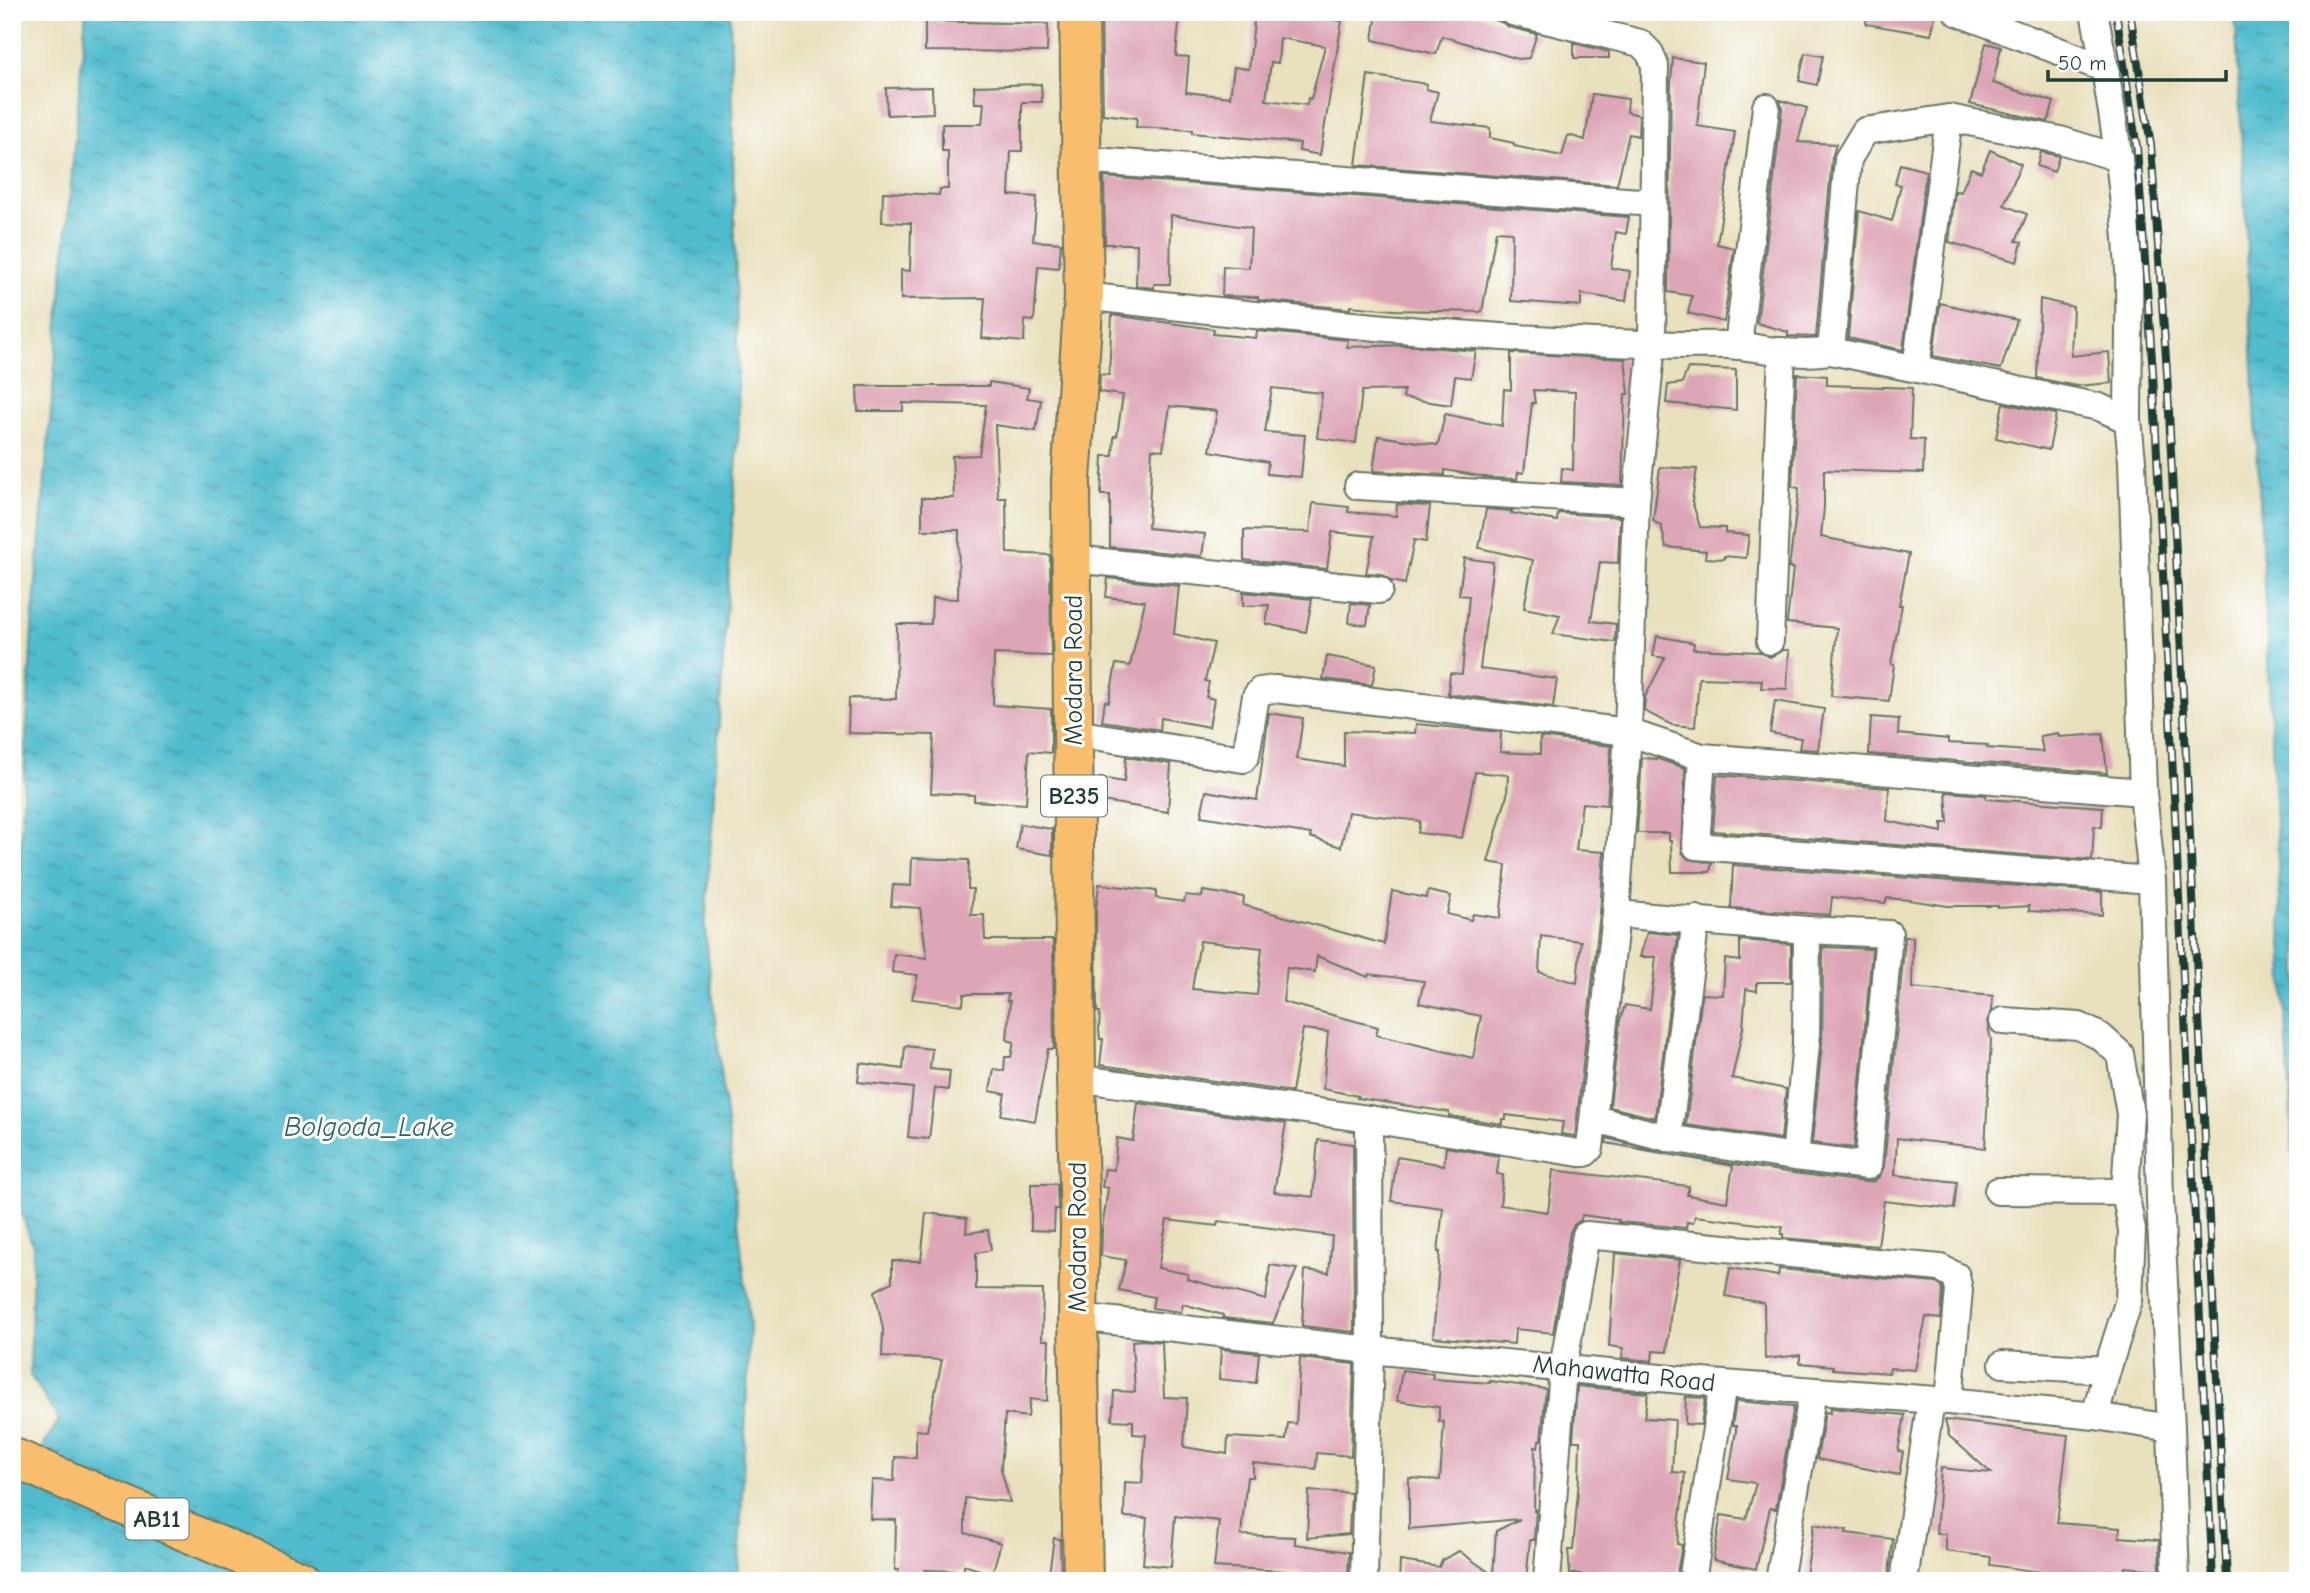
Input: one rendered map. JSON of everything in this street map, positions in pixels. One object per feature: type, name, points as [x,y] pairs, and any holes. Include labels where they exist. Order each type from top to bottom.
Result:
[{"type":"main road","name":"Modara Road","points":[[1079,12],[1084,296],[1071,480],[1076,1078],[1080,1228],[1077,1317],[1083,1581]]},
{"type":"main road","name":"AB11","points":[[12,1457],[301,1581]]},
{"type":"street","points":[[1076,1078],[1369,1119],[1585,1153],[1591,1148],[1616,914],[1628,732],[1636,502],[1652,344],[1655,66],[1650,53],[1640,43],[1513,12]]},
{"type":"street","points":[[1957,12],[2106,69]]},
{"type":"street","points":[[2094,12],[2106,69],[2119,158],[2129,270],[2128,420],[2132,461],[2143,792],[2152,880],[2160,1199],[2176,1581]]},
{"type":"street","points":[[1738,346],[1766,107]]},
{"type":"street","points":[[1830,351],[1848,159],[1865,131],[1949,118],[2060,140],[2119,158]]},
{"type":"street","points":[[1916,368],[1949,118]]},
{"type":"street","points":[[1082,160],[1653,203]]},
{"type":"street","points":[[1084,296],[1433,332],[1738,346],[1807,355],[1830,351],[2099,407],[2128,420]]},
{"type":"street","points":[[1770,641],[1782,351]]},
{"type":"street","points":[[1358,486],[1636,502]]},
{"type":"street","points":[[1073,559],[1379,590]]},
{"type":"street","points":[[1074,733],[1243,759],[1246,755],[1256,696],[1266,689],[1628,732],[1702,757],[2143,792]]},
{"type":"street","points":[[1702,757],[1696,846],[2152,880]]},
{"type":"street","points":[[1595,1119],[1668,1138],[1868,1166],[1889,934],[1616,914]]},
{"type":"street","points":[[1668,1138],[1696,919]]},
{"type":"street","points":[[1795,1157],[1805,1044],[1807,930]]},
{"type":"street","points":[[2003,1021],[2080,1026],[2101,1037],[2120,1054],[2130,1114],[2125,1192],[2132,1230],[2129,1300],[2095,1416]]},
{"type":"street","points":[[1364,1581],[1370,1350],[1369,1119]]},
{"type":"street","points":[[1998,1191],[2125,1192]]},
{"type":"street","points":[[1547,1581],[1563,1368],[1586,1235],[1940,1268],[1956,1276],[1958,1290],[1940,1400],[1904,1581]]},
{"type":"street","name":"Mahawatta Road","points":[[1077,1317],[1370,1350],[1723,1384],[1940,1400],[2095,1416],[2171,1428]]},
{"type":"street","points":[[2003,1364],[2107,1370]]},
{"type":"street","points":[[1692,1581],[1723,1384]]},
{"type":"street","points":[[1779,1581],[1813,1391]]},
{"type":"water","name":"Bolgoda_Lake","points":[[86,12],[730,12],[739,426],[705,929],[750,1326],[738,1581],[12,1581],[12,1499],[59,1420],[30,1375],[33,1246],[12,1187],[12,939],[17,916],[32,626]]},
{"type":"water","points":[[2235,12],[2298,12],[2298,1258]]},
{"type":"building","points":[[1101,12],[1180,12],[1176,56],[1189,57],[1186,92],[1230,97],[1234,67],[1249,69],[1255,12],[1319,12],[1318,18],[1342,21],[1320,155],[1299,151],[1300,143],[1192,133],[1192,130],[1136,127],[1137,118],[1103,114]],"holes":[[[1280,38],[1325,46],[1307,105],[1266,100],[1271,62],[1278,63]]]},
{"type":"building","points":[[1377,12],[1470,12],[1537,34],[1529,58],[1518,59],[1442,36],[1436,54],[1373,40]]},
{"type":"building","points":[[1867,12],[1936,12],[1931,35],[1866,24]]},
{"type":"building","points":[[925,21],[1048,24],[1047,52],[925,51]]},
{"type":"building","points":[[1574,43],[1609,52],[1609,58],[1574,58]]},
{"type":"building","points":[[1986,43],[2001,47],[1993,83],[2054,102],[2048,122],[1970,104]]},
{"type":"building","points":[[1805,53],[1823,56],[1817,85],[1799,81]]},
{"type":"building","points":[[1673,58],[1704,62],[1697,126],[1735,132],[1717,244],[1734,248],[1724,322],[1688,313],[1692,296],[1668,292]]},
{"type":"building","points":[[1368,75],[1427,84],[1426,89],[1438,92],[1430,121],[1490,128],[1490,138],[1514,143],[1514,146],[1562,156],[1568,135],[1585,140],[1592,94],[1628,99],[1627,112],[1639,115],[1638,136],[1629,134],[1617,185],[1356,165]]},
{"type":"building","points":[[1041,84],[1042,102],[1022,102],[1022,151],[1011,151],[1009,195],[1037,197],[1033,241],[1061,243],[1059,268],[1038,266],[1034,321],[1025,320],[1024,342],[982,338],[985,298],[901,299],[901,270],[910,271],[911,223],[882,222],[883,192],[939,195],[940,189],[948,189],[948,151],[942,151],[942,124],[982,124],[984,103],[975,103],[974,86]]},
{"type":"building","points":[[932,87],[933,113],[887,115],[886,88]]},
{"type":"building","points":[[1780,100],[1807,108],[1798,142],[1836,144],[1832,158],[1816,337],[1788,336],[1788,332],[1757,323],[1782,109]]},
{"type":"building","points":[[1990,150],[2021,164],[2004,205],[2027,214],[2016,241],[2022,242],[2017,262],[1949,242],[1955,191],[1961,192],[1971,168],[1981,172]]},
{"type":"building","points":[[2041,152],[2059,156],[2054,172],[2037,166]]},
{"type":"building","points":[[1900,164],[1926,171],[1903,350],[1848,338],[1859,211],[1892,221],[1901,185],[1895,184]]},
{"type":"building","points":[[1104,177],[1629,217],[1626,234],[1616,232],[1611,268],[1630,271],[1626,301],[1581,294],[1581,306],[1511,301],[1512,232],[1496,231],[1482,312],[1350,306],[1350,309],[1258,300],[1258,297],[1222,296],[1223,266],[1249,268],[1251,228],[1171,215],[1170,284],[1154,284],[1154,288],[1136,286],[1137,244],[1105,244]]},
{"type":"building","points":[[2040,299],[2073,307],[2071,356],[2109,352],[2111,383],[2076,386],[2037,378]]},
{"type":"building","points":[[1940,303],[2017,320],[2001,369],[1933,356]]},
{"type":"building","points":[[1112,315],[1214,329],[1213,334],[1256,338],[1257,331],[1348,340],[1347,347],[1405,345],[1476,351],[1471,378],[1455,376],[1451,405],[1403,398],[1404,390],[1362,391],[1356,443],[1317,438],[1322,393],[1272,388],[1265,432],[1305,435],[1301,477],[1267,474],[1268,462],[1210,451],[1217,411],[1170,406],[1163,450],[1152,449],[1148,528],[1205,534],[1202,556],[1110,547],[1110,495],[1101,495],[1103,456],[1113,456],[1114,436],[1117,436],[1123,395],[1099,392],[1100,374],[1109,375]]},
{"type":"building","points":[[1511,353],[1625,359],[1629,394],[1625,394],[1622,485],[1561,482],[1562,468],[1573,470],[1575,392],[1533,390],[1535,403],[1532,403],[1524,473],[1518,472],[1517,479],[1491,478],[1445,470],[1445,475],[1373,471],[1378,436],[1438,445],[1445,414],[1502,426],[1504,389],[1511,390]]},
{"type":"building","points":[[1688,368],[1736,370],[1736,410],[1666,403],[1668,385],[1682,383]]},
{"type":"building","points":[[1797,374],[1827,376],[1827,385],[1912,388],[1910,439],[1924,440],[1923,473],[1824,470],[1821,537],[1909,554],[1899,605],[1902,605],[1891,664],[1894,665],[1889,701],[1831,696],[1837,628],[1787,623],[1793,568],[1789,568],[1799,488],[1792,487]]},
{"type":"building","points":[[989,382],[1029,388],[1027,398],[1041,400],[1036,431],[995,425],[998,498],[1006,498],[1007,553],[1050,555],[1051,656],[994,654],[993,705],[1051,709],[1051,753],[1029,751],[1026,804],[974,801],[974,795],[931,793],[934,735],[848,733],[849,698],[896,699],[897,624],[931,624],[932,598],[958,599],[959,530],[922,530],[922,498],[954,498],[952,456],[979,455],[986,405],[903,403],[903,411],[858,411],[857,386],[989,386]]},
{"type":"building","points":[[2003,403],[2056,414],[2049,450],[1996,438]]},
{"type":"building","points":[[1660,467],[1697,469],[1692,501],[1700,527],[1725,528],[1725,533],[1749,535],[1746,558],[1705,558],[1706,551],[1666,547],[1661,526],[1653,521]]},
{"type":"building","points":[[1313,503],[1349,507],[1348,512],[1396,516],[1397,504],[1430,506],[1426,542],[1414,540],[1405,584],[1392,581],[1381,574],[1366,573],[1374,536],[1332,532],[1327,569],[1244,560],[1244,530],[1310,532]]},
{"type":"building","points":[[1486,509],[1512,511],[1511,513],[1557,521],[1558,513],[1620,517],[1618,563],[1600,562],[1591,621],[1616,624],[1615,642],[1553,634],[1560,615],[1524,608],[1533,560],[1479,548]]},
{"type":"building","points":[[1464,558],[1493,562],[1480,669],[1557,679],[1553,707],[1448,694],[1450,673],[1462,674],[1469,596],[1459,595]]},
{"type":"building","points":[[1108,578],[1179,586],[1174,634],[1214,643],[1205,681],[1209,682],[1206,697],[1214,699],[1209,727],[1161,718],[1160,730],[1102,721],[1105,701],[1109,702],[1116,664],[1130,666],[1145,601],[1106,597]]},
{"type":"building","points":[[1243,592],[1312,599],[1306,632],[1266,624],[1269,605],[1243,606]]},
{"type":"building","points":[[1351,603],[1370,605],[1367,625],[1349,623]]},
{"type":"building","points":[[1657,636],[1694,643],[1693,649],[1760,652],[1770,657],[1789,650],[1787,689],[1761,688],[1762,680],[1699,678],[1695,727],[1672,725],[1644,711],[1645,697],[1665,658],[1653,656]]},
{"type":"building","points":[[1327,656],[1376,665],[1372,685],[1323,679]]},
{"type":"building","points":[[1775,701],[1824,709],[1818,750],[1799,749],[1801,738],[1770,733]]},
{"type":"building","points":[[1269,713],[1303,718],[1297,759],[1344,766],[1344,731],[1415,733],[1416,724],[1501,732],[1500,752],[1540,754],[1540,737],[1611,746],[1607,805],[1582,803],[1576,850],[1604,852],[1600,913],[1575,1136],[1561,1134],[1563,1122],[1506,1115],[1502,1124],[1449,1116],[1449,1112],[1357,1098],[1358,1096],[1323,1089],[1328,1032],[1303,1029],[1292,1092],[1100,1065],[1103,1039],[1100,1039],[1099,1030],[1100,1012],[1097,1012],[1096,910],[1099,884],[1156,891],[1156,898],[1184,902],[1186,895],[1202,897],[1203,891],[1244,897],[1243,905],[1384,944],[1392,891],[1426,898],[1428,891],[1451,896],[1447,914],[1471,920],[1473,914],[1500,918],[1506,865],[1488,862],[1507,795],[1508,775],[1475,772],[1462,838],[1418,833],[1420,821],[1348,812],[1341,847],[1310,837],[1311,834],[1201,816],[1206,791],[1257,800]],"holes":[[[1541,936],[1581,941],[1577,983],[1539,972]],[[1200,941],[1262,948],[1257,995],[1192,989]],[[1317,956],[1368,977],[1369,974],[1424,981],[1419,1003],[1481,1016],[1473,1058],[1376,1035],[1378,1027],[1283,1002],[1287,968],[1315,972]]]},
{"type":"building","points":[[1871,717],[1899,719],[1898,734],[1948,739],[1948,743],[1988,745],[1987,748],[2043,752],[2040,736],[2058,733],[2059,737],[2103,734],[2107,773],[1869,754]]},
{"type":"building","points":[[1126,757],[1171,764],[1168,812],[1096,800],[1100,778],[1124,782]]},
{"type":"building","points":[[1642,758],[1658,759],[1685,768],[1682,852],[1688,859],[1712,863],[1710,872],[1672,872],[1669,833],[1637,833]]},
{"type":"building","points":[[1717,775],[1889,788],[1887,821],[1942,832],[1942,823],[1948,823],[1946,792],[1986,795],[1986,799],[2103,807],[2102,827],[2094,826],[2092,860],[1713,831]]},
{"type":"building","points":[[1020,824],[1052,829],[1052,855],[1016,849]]},
{"type":"building","points":[[912,858],[969,860],[968,889],[973,889],[971,915],[984,915],[985,940],[1053,940],[1054,1049],[1048,1049],[1035,1121],[1001,1115],[1005,1094],[990,1091],[994,1069],[1004,1071],[1005,1057],[1011,1057],[1014,1042],[1007,1040],[1010,1001],[1007,1001],[1008,994],[964,994],[963,1005],[912,999],[918,975],[892,972],[894,954],[927,958],[920,908],[891,906],[893,885],[911,886]]},
{"type":"building","points":[[1733,865],[2102,892],[2102,915],[2029,911],[2029,906],[1948,906],[1887,898],[1885,903],[1832,897],[1830,915],[1731,908]]},
{"type":"building","points":[[1647,932],[1678,935],[1655,1118],[1610,1107],[1620,1020],[1625,1005],[1650,1009],[1656,957],[1640,957]]},
{"type":"building","points":[[1905,937],[1913,937],[1912,988],[1993,996],[1992,1010],[1987,1021],[1991,1040],[1985,1148],[1897,1138],[1895,1175],[1957,1182],[1954,1209],[1884,1201],[1878,1246],[1783,1238],[1783,1227],[1695,1216],[1693,1223],[1687,1222],[1686,1228],[1618,1222],[1619,1220],[1582,1215],[1570,1232],[1553,1333],[1515,1329],[1514,1344],[1433,1337],[1443,1208],[1391,1201],[1397,1157],[1444,1165],[1446,1147],[1499,1156],[1497,1174],[1503,1175],[1500,1205],[1548,1212],[1553,1170],[1689,1186],[1687,1195],[1727,1202],[1733,1166],[1670,1155],[1793,1173],[1874,1181],[1884,1167]]},
{"type":"building","points":[[1740,940],[1791,944],[1791,982],[1757,982],[1757,991],[1746,989],[1743,1028],[1732,1078],[1786,1089],[1781,1139],[1686,1125],[1702,994],[1723,995],[1725,959],[1740,961]]},
{"type":"building","points":[[1823,947],[1872,949],[1854,1148],[1812,1143],[1822,1044]]},
{"type":"building","points":[[905,1046],[932,1049],[930,1069],[950,1071],[948,1090],[935,1088],[929,1139],[908,1137],[913,1088],[858,1082],[860,1063],[903,1069]]},
{"type":"building","points":[[1138,1103],[1286,1123],[1274,1192],[1313,1197],[1318,1140],[1353,1144],[1354,1332],[1302,1326],[1305,1270],[1329,1273],[1332,1236],[1218,1221],[1217,1226],[1167,1220],[1158,1268],[1188,1274],[1187,1279],[1266,1300],[1270,1265],[1297,1269],[1273,1323],[1223,1318],[1223,1315],[1183,1304],[1181,1312],[1152,1308],[1154,1297],[1119,1290],[1126,1260],[1101,1256],[1108,1188],[1102,1187],[1105,1169],[1114,1170],[1117,1138],[1133,1141]]},
{"type":"building","points":[[1607,1138],[1665,1154],[1606,1143]]},
{"type":"building","points":[[1031,1184],[1057,1184],[1058,1209],[1055,1209],[1054,1231],[1031,1230]]},
{"type":"building","points":[[926,1213],[967,1218],[966,1233],[988,1230],[991,1250],[976,1253],[976,1289],[1043,1290],[1042,1340],[1049,1340],[1047,1401],[1030,1399],[1028,1417],[1005,1414],[1001,1469],[1010,1502],[965,1498],[965,1533],[1001,1543],[992,1574],[964,1565],[964,1571],[925,1570],[923,1581],[897,1581],[899,1570],[895,1570],[896,1520],[870,1519],[872,1480],[894,1481],[895,1457],[916,1458],[916,1430],[927,1431],[942,1360],[882,1357],[883,1329],[875,1291],[892,1282],[892,1261],[921,1261]]},
{"type":"building","points":[[1615,1253],[1680,1260],[1667,1352],[1653,1351],[1652,1361],[1622,1358],[1623,1348],[1609,1346]]},
{"type":"building","points":[[1730,1268],[1778,1276],[1779,1269],[1936,1283],[1943,1291],[1941,1319],[1926,1317],[1915,1370],[1890,1368],[1889,1373],[1833,1369],[1833,1366],[1800,1363],[1800,1355],[1765,1359],[1764,1303],[1725,1296]]},
{"type":"building","points":[[1132,1341],[1162,1342],[1164,1397],[1187,1398],[1184,1447],[1227,1454],[1228,1437],[1286,1440],[1288,1423],[1296,1424],[1300,1358],[1354,1364],[1351,1456],[1317,1453],[1316,1469],[1253,1463],[1253,1477],[1247,1477],[1241,1535],[1295,1537],[1295,1544],[1349,1552],[1348,1581],[1298,1581],[1302,1572],[1214,1567],[1219,1521],[1175,1516],[1171,1567],[1143,1564],[1147,1518],[1124,1517],[1125,1482],[1142,1483],[1146,1435],[1133,1434],[1133,1421],[1112,1420],[1114,1391],[1135,1392]]},
{"type":"building","points":[[1221,1349],[1259,1353],[1256,1383],[1219,1379]]},
{"type":"building","points":[[1402,1370],[1433,1374],[1432,1379],[1490,1381],[1546,1389],[1541,1440],[1538,1448],[1535,1447],[1534,1540],[1530,1540],[1526,1581],[1399,1581],[1400,1561],[1439,1567],[1442,1560],[1459,1551],[1493,1575],[1496,1531],[1520,1519],[1409,1529],[1409,1478],[1440,1480],[1444,1422],[1439,1421],[1439,1407],[1397,1401]]},
{"type":"building","points":[[1577,1386],[1648,1393],[1644,1418],[1675,1420],[1672,1472],[1685,1473],[1677,1544],[1682,1545],[1676,1579],[1610,1573],[1610,1581],[1580,1581],[1581,1574],[1570,1574],[1568,1550],[1573,1550],[1579,1479],[1580,1441],[1573,1441]]},
{"type":"building","points":[[1686,1397],[1705,1398],[1701,1425],[1685,1424]]},
{"type":"building","points":[[1736,1401],[1794,1406],[1776,1509],[1770,1508],[1756,1569],[1713,1560],[1721,1515],[1746,1519],[1756,1483],[1728,1479],[1736,1431],[1736,1426],[1732,1426]]},
{"type":"building","points":[[1831,1408],[1905,1415],[1898,1451],[1903,1452],[1899,1475],[1817,1459],[1825,1412],[1830,1413]]},
{"type":"building","points":[[1945,1420],[2068,1435],[2057,1523],[2120,1528],[2119,1537],[2159,1540],[2160,1570],[2125,1567],[2122,1581],[2054,1581],[2055,1574],[1990,1565],[1991,1557],[1946,1551],[1946,1534],[1936,1534],[1941,1468],[1991,1473],[1949,1436]]},
{"type":"building","points":[[1309,1491],[1351,1493],[1349,1534],[1307,1538]]},
{"type":"building","points":[[1814,1524],[1847,1530],[1846,1533],[1893,1539],[1888,1581],[1805,1581]]},
{"type":"building","points":[[1054,1538],[1060,1539],[1061,1581],[1048,1581]]},
{"type":"railway","points":[[2116,12],[2137,148],[2153,373],[2213,1581]]},
{"type":"railway","points":[[2130,12],[2151,146],[2167,372],[2227,1581]]}]
